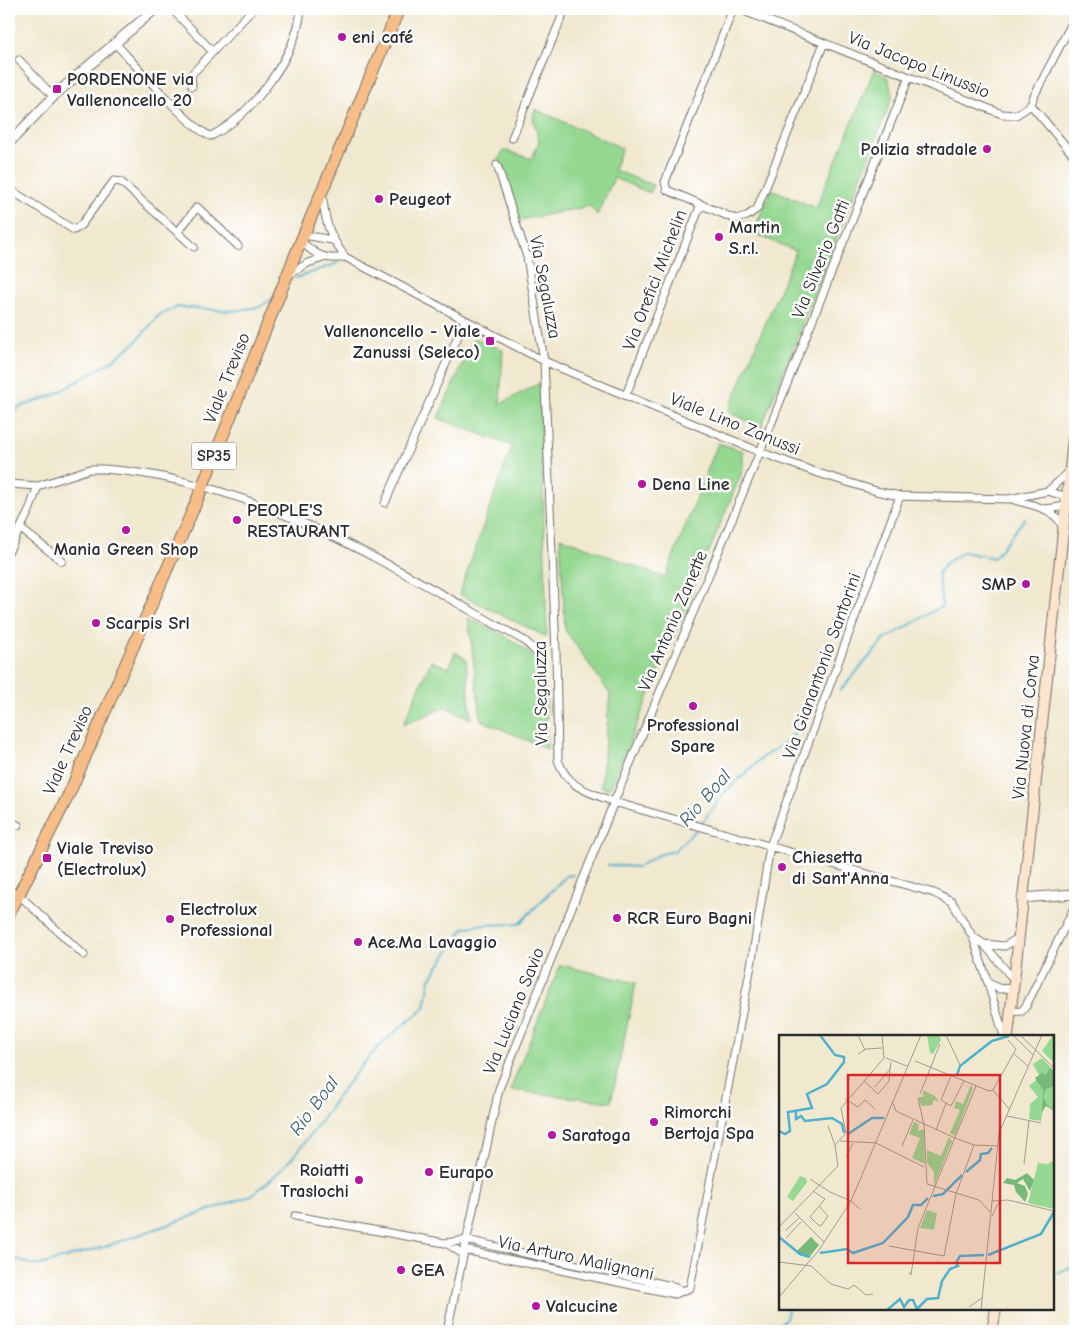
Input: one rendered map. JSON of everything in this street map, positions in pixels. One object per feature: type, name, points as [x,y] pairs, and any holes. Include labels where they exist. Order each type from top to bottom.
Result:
[{"type":"main road","name":"Viale Treviso","points":[[9,914],[14,893],[69,794],[203,485],[287,276],[399,9]]},
{"type":"main road","name":"Via Nuova di Corva","points":[[1008,1035],[1075,422]]},
{"type":"main road","points":[[992,1331],[996,1310]]},
{"type":"street","points":[[9,143],[54,97],[155,9]]},
{"type":"street","points":[[172,9],[212,51]]},
{"type":"street","points":[[192,86],[191,75],[253,9]]},
{"type":"street","points":[[115,43],[204,135],[211,136],[236,118],[262,92],[292,46],[300,26],[302,9]]},
{"type":"street","points":[[512,138],[565,9]]},
{"type":"street","points":[[701,204],[667,190],[665,182],[733,9]]},
{"type":"street","name":"Via Jacopo Linussio","points":[[740,9],[1002,114],[1016,115],[1031,105]]},
{"type":"street","points":[[1075,17],[1032,98],[1031,105],[1075,156]]},
{"type":"street","name":"Via Orefici Michelin","points":[[626,395],[701,204],[736,219],[747,216],[757,209],[824,43]]},
{"type":"street","points":[[19,60],[54,97]]},
{"type":"street","name":"Via Silverio Gatti","points":[[760,452],[909,77]]},
{"type":"street","name":"Via Segaluzza","points":[[497,165],[527,258],[544,360],[558,760],[563,774],[574,786],[614,802],[934,893],[952,902],[973,937],[1004,1035]]},
{"type":"street","points":[[9,189],[74,230],[81,225],[114,181],[121,182],[194,247]]},
{"type":"street","name":"Viale Lino Zanussi","points":[[322,193],[325,222],[332,240],[345,257],[544,360],[760,452],[818,473],[876,491],[900,496],[1009,499],[1048,491],[1067,502]]},
{"type":"street","points":[[178,232],[197,207],[238,246]]},
{"type":"street","points":[[303,238],[332,240]]},
{"type":"street","points":[[303,238],[312,252],[323,258]]},
{"type":"street","points":[[287,276],[323,258],[345,257]]},
{"type":"street","points":[[385,503],[465,320]]},
{"type":"street","name":"Via Antonio Zanette","points":[[614,802],[760,452]]},
{"type":"street","points":[[9,484],[38,486],[90,469],[97,469],[118,470],[203,485],[324,531],[526,641],[540,656]]},
{"type":"street","points":[[1048,491],[1065,477],[1070,469]]},
{"type":"street","points":[[9,551],[21,529],[38,486]]},
{"type":"street","name":"Via Gianantonio Santorini","points":[[770,846],[900,496]]},
{"type":"street","name":"Viale Lino Zanussi","points":[[1009,499],[1046,509],[1067,502]]},
{"type":"street","points":[[1046,509],[1061,522],[1064,530]]},
{"type":"street","points":[[21,529],[62,561]]},
{"type":"street","name":"Via Luciano Savio","points":[[447,1331],[499,1089],[614,802]]},
{"type":"street","points":[[9,822],[18,825]]},
{"type":"street","points":[[682,1292],[690,1288],[752,960],[770,846]]},
{"type":"street","points":[[14,893],[84,955]]},
{"type":"street","points":[[1022,898],[1075,894]]},
{"type":"street","points":[[1010,1012],[1022,1011],[1026,1006],[1075,906]]},
{"type":"street","name":"Via Segaluzza","points":[[973,937],[984,944],[1013,984]]},
{"type":"street","points":[[984,944],[995,947],[1005,946],[1018,938]]},
{"type":"street","points":[[988,983],[1000,990],[1013,984]]},
{"type":"street","points":[[295,1216],[445,1243],[464,1252]]},
{"type":"street","points":[[445,1243],[466,1240]]},
{"type":"street","name":"Via Arturo Malignani","points":[[466,1240],[676,1287],[682,1292]]},
{"type":"street","name":"Via Arturo Malignani","points":[[464,1252],[675,1294],[682,1292]]},
{"type":"green space","points":[[874,70],[888,78],[893,96],[759,433],[751,430],[753,423],[728,412],[796,251],[753,233],[771,189],[816,208]]},
{"type":"green space","points":[[535,109],[622,148],[614,170],[653,185],[650,193],[614,178],[597,215],[590,206],[520,220],[498,160],[504,150],[532,159],[539,141],[533,118]]},
{"type":"green space","points":[[474,338],[503,350],[500,404],[540,383],[547,637],[459,594],[512,446],[438,418]]},
{"type":"green space","points":[[718,443],[743,451],[743,470],[610,789],[601,786],[610,694],[565,630],[560,537],[665,578]]},
{"type":"green space","points":[[468,618],[514,641],[533,658],[540,668],[545,687],[547,749],[481,720]]},
{"type":"green space","points":[[455,652],[466,659],[471,719],[445,707],[403,725],[431,661],[449,668]]},
{"type":"green space","points":[[560,965],[636,983],[611,1102],[510,1090]]},
{"type":"waterway","points":[[296,278],[338,263]]},
{"type":"waterway","points":[[9,414],[20,407],[54,395],[109,363],[136,342],[159,315],[178,307],[231,311],[260,307],[273,298]]},
{"type":"waterway","name":"Rio Boal","points":[[840,691],[884,640],[942,606],[938,573],[946,563],[963,552],[994,558],[1025,518]]},
{"type":"waterway","name":"Rio Boal","points":[[701,824],[725,792],[764,756],[789,741],[809,709],[817,688]]},
{"type":"waterway","name":"Rio Boal","points":[[608,865],[638,867],[658,855],[674,851],[698,828]]},
{"type":"waterway","name":"Rio Boal","points":[[9,1253],[13,1258],[36,1266],[104,1247],[250,1196],[269,1181],[301,1148],[341,1092],[376,1049],[425,1008],[430,979],[464,928],[479,925],[519,924],[566,876],[573,875]]},
{"type":"waterway","points":[[1054,1275],[1075,1265]]},
{"type":"waterway","points":[[772,1331],[786,1318],[788,1310]]},
{"type":"place","name":"eni café","points":[[342,37]]},
{"type":"place","name":"PORDENONE via Vallenoncello 20","points":[[57,89]]},
{"type":"place","name":"Polizia stradale","points":[[987,149]]},
{"type":"place","name":"Peugeot","points":[[379,199]]},
{"type":"place","name":"Martin S.r.l.","points":[[719,237]]},
{"type":"place","name":"Vallenoncello - Viale Zanussi (Seleco)","points":[[490,341]]},
{"type":"place","name":"Dena Line","points":[[642,484]]},
{"type":"place","name":"PEOPLE'S RESTAURANT","points":[[237,520]]},
{"type":"place","name":"Mania Green Shop","points":[[126,530]]},
{"type":"place","name":"SMP","points":[[1026,584]]},
{"type":"place","name":"Scarpis Srl","points":[[96,623]]},
{"type":"place","name":"Professional Spare","points":[[693,706]]},
{"type":"place","name":"Viale Treviso (Electrolux)","points":[[47,858]]},
{"type":"place","name":"Chiesetta di Sant'Anna","points":[[782,867]]},
{"type":"place","name":"RCR Euro Bagni","points":[[617,918]]},
{"type":"place","name":"Electrolux Professional","points":[[170,919]]},
{"type":"place","name":"Ace.Ma Lavaggio","points":[[358,942]]},
{"type":"place","name":"Rimorchi Bertoja Spa","points":[[654,1122]]},
{"type":"place","name":"Saratoga","points":[[552,1135]]},
{"type":"place","name":"Eurapo","points":[[429,1172]]},
{"type":"place","name":"Roiatti Traslochi","points":[[359,1180]]},
{"type":"place","name":"GEA","points":[[401,1270]]},
{"type":"place","name":"Valcucine","points":[[536,1306]]}]
